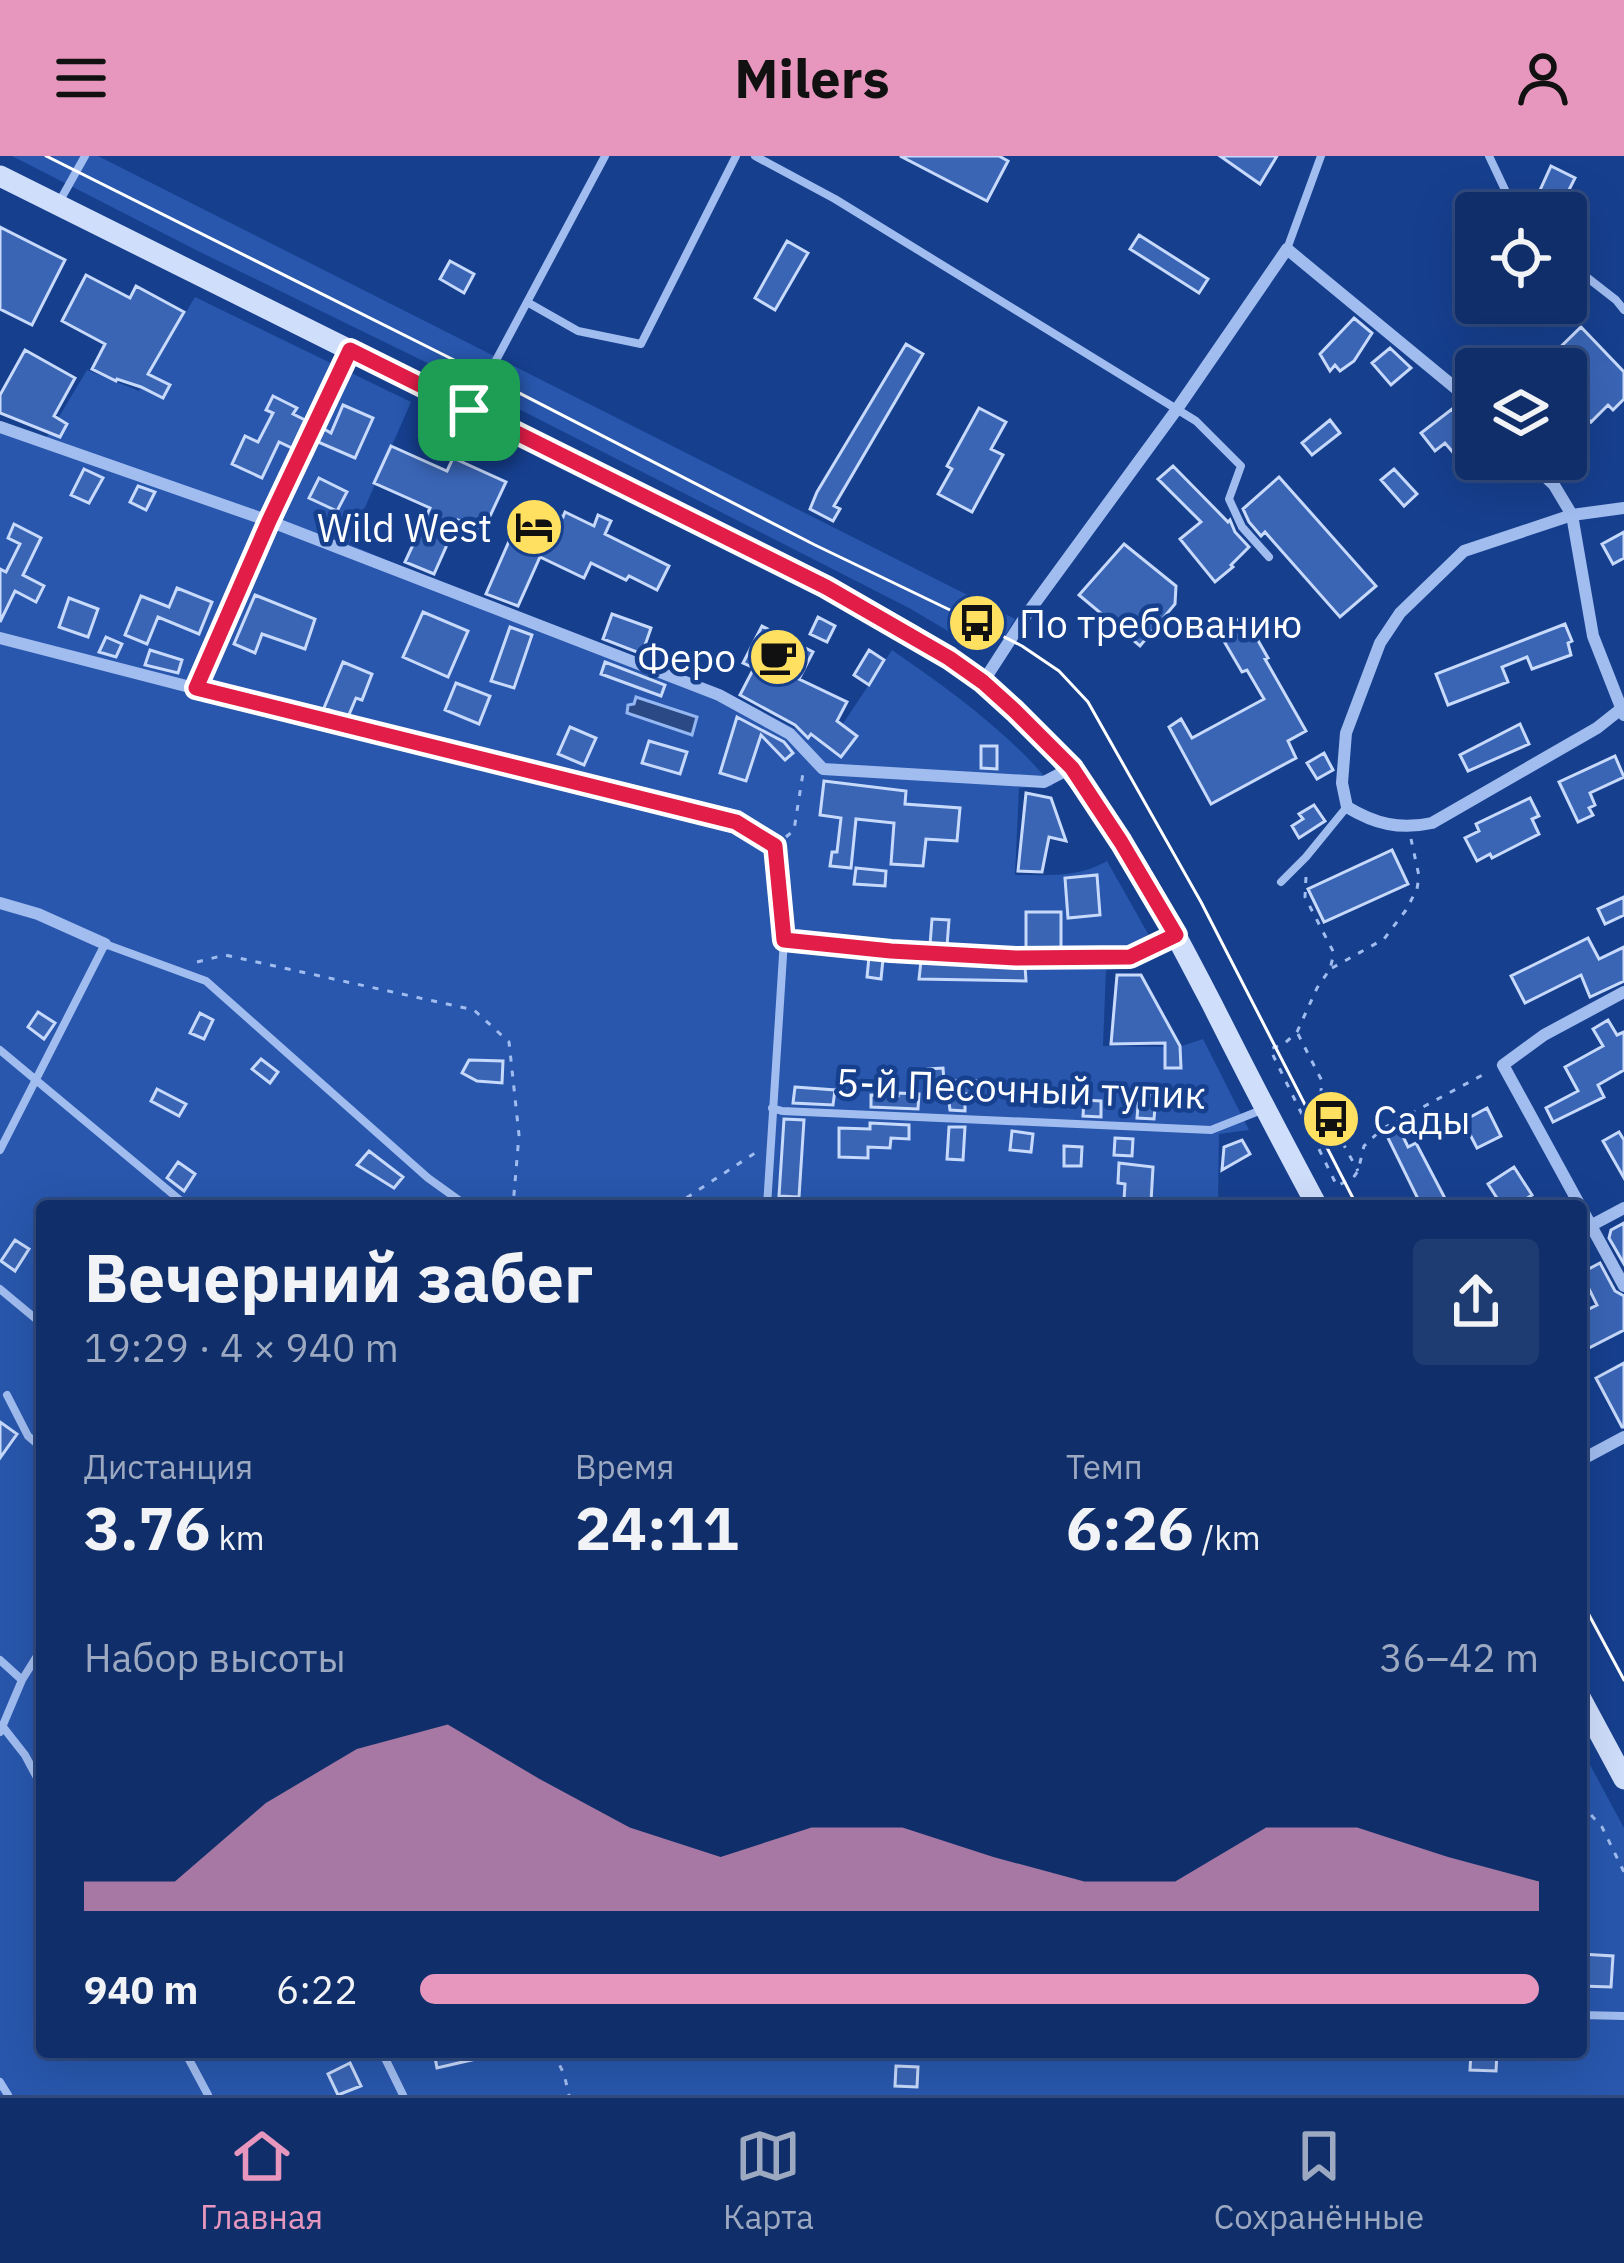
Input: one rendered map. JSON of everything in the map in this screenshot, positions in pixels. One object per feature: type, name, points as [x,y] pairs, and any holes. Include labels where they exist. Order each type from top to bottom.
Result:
[{"type":"main road","points":[[0,176],[826,587],[983,682],[1072,768],[1121,842],[1176,935],[1314,1200]]},
{"type":"main road","points":[[1587,1710],[1624,1779]]},
{"type":"street","points":[[983,682],[1286,249],[1455,389]]},
{"type":"street","points":[[196,688],[350,350]]},
{"type":"street","points":[[0,427],[269,521],[719,695],[790,734],[818,763],[1043,782],[1072,768]]},
{"type":"street","points":[[1549,480],[1572,515],[1593,636],[1623,712],[1432,823],[1409,828],[1364,817],[1347,807],[1342,783],[1346,734],[1380,643],[1400,613],[1464,551],[1572,515],[1624,508]]},
{"type":"street","points":[[0,638],[736,822],[775,846]]},
{"type":"street","points":[[0,903],[105,944]]},
{"type":"street","points":[[1578,1200],[1503,1065],[1544,1036],[1624,992]]},
{"type":"street","points":[[1592,1225],[1624,1208]]},
{"type":"street","points":[[1587,1216],[1624,1286]]},
{"type":"street","points":[[1587,1457],[1624,1437]]},
{"type":"lane","points":[[57,206],[85,156]]},
{"type":"lane","points":[[469,410],[605,156]]},
{"type":"lane","points":[[527,302],[578,331],[641,344],[736,156]]},
{"type":"lane","points":[[755,156],[835,199],[1196,421],[1241,466],[1229,499],[1242,527],[1268,557]]},
{"type":"lane","points":[[1286,249],[1321,156]]},
{"type":"lane","points":[[1489,156],[1506,192]]},
{"type":"lane","points":[[1587,277],[1624,310]]},
{"type":"lane","points":[[1281,882],[1347,807]]},
{"type":"lane","points":[[767,1200],[784,940],[775,846]]},
{"type":"lane","points":[[784,940],[1016,958],[1130,957],[1176,935]]},
{"type":"lane","points":[[0,1150],[105,944],[206,981],[459,1200]]},
{"type":"lane","points":[[0,1050],[180,1200]]},
{"type":"lane","name":"5-й Песочный тупик","points":[[772,1108],[1211,1130],[1265,1108]]},
{"type":"lane","points":[[0,1289],[36,1319]]},
{"type":"lane","points":[[7,1395],[36,1443]]},
{"type":"lane","points":[[36,1658],[2,1729],[25,1754],[36,1775]]},
{"type":"lane","points":[[0,1660],[22,1680]]},
{"type":"lane","points":[[1587,2015],[1624,2016]]},
{"type":"lane","points":[[188,2058],[208,2095]]},
{"type":"lane","points":[[385,2058],[403,2095]]},
{"type":"lane","points":[[0,2082],[8,2095]]},
{"type":"path","points":[[775,846],[794,830],[804,768],[818,763]]},
{"type":"path","points":[[1330,968],[1384,939],[1418,889],[1409,828]]},
{"type":"path","points":[[1306,857],[1305,896],[1334,953],[1297,1032],[1270,1049],[1337,1186],[1358,1172],[1364,1147],[1382,1129],[1503,1065]]},
{"type":"path","points":[[173,969],[225,955],[475,1010],[509,1042],[520,1136],[514,1200]]},
{"type":"path","points":[[1297,1032],[1322,1081],[1320,1101],[1358,1172]]},
{"type":"path","points":[[683,1200],[760,1150]]},
{"type":"path","points":[[1587,1810],[1602,1826],[1624,1872]]},
{"type":"path","points":[[556,2058],[568,2095]]},
{"type":"shaded area","points":[[12,156],[98,156],[1015,619],[997,646],[980,650],[909,608]]},
{"type":"shaded area","points":[[195,297],[411,402],[349,544],[522,617],[720,689],[828,746],[892,650],[977,713],[1053,786],[1019,788],[1015,875],[1074,873],[1107,861],[1160,955],[1135,967],[1106,970],[1103,1046],[1179,1047],[1203,1039],[1249,1130],[1219,1134],[1218,1200],[36,1200],[36,2058],[1587,2058],[1587,1759],[1624,1828],[1624,2095],[0,2095],[0,421],[45,440],[87,370],[139,391]]},
{"type":"shaded area","points":[[636,697],[697,717],[692,735],[627,713]]},
{"type":"building","points":[[900,156],[999,156],[1008,161],[987,201]]},
{"type":"building","points":[[1220,156],[1277,156],[1260,184]]},
{"type":"building","points":[[1551,166],[1575,178],[1568,192],[1539,192]]},
{"type":"building","points":[[0,227],[65,260],[32,325],[0,309]]},
{"type":"building","points":[[1139,235],[1208,279],[1199,293],[1130,249]]},
{"type":"building","points":[[787,241],[808,253],[775,310],[755,298]]},
{"type":"building","points":[[450,261],[474,274],[464,293],[440,279]]},
{"type":"building","points":[[86,275],[130,298],[136,286],[184,312],[148,374],[170,385],[163,398],[92,369],[105,344],[62,321]]},
{"type":"building","points":[[1354,318],[1372,333],[1354,361],[1340,371],[1335,365],[1330,371],[1320,354]]},
{"type":"building","points":[[1581,327],[1624,372],[1624,399],[1613,410],[1608,405],[1591,422],[1587,418],[1587,348],[1560,348]]},
{"type":"building","points":[[906,344],[923,354],[834,506],[840,509],[833,521],[810,509],[817,492]]},
{"type":"building","points":[[1390,348],[1411,368],[1391,385],[1372,363]]},
{"type":"building","points":[[25,350],[75,378],[54,416],[67,424],[60,437],[0,413],[0,395]]},
{"type":"building","points":[[273,396],[297,408],[293,414],[305,420],[292,448],[279,442],[262,478],[232,464],[245,436],[258,442],[273,413],[266,410]]},
{"type":"building","points":[[343,405],[373,418],[355,458],[318,442],[324,429],[331,433]]},
{"type":"building","points":[[979,408],[1006,422],[991,449],[1003,455],[972,512],[938,494],[952,469],[947,466]]},
{"type":"building","points":[[1452,409],[1455,455],[1445,443],[1435,451],[1421,433]]},
{"type":"building","points":[[1330,420],[1340,433],[1312,455],[1302,443]]},
{"type":"building","points":[[391,446],[447,471],[453,458],[506,482],[483,531],[458,520],[434,574],[405,562],[430,508],[374,483]]},
{"type":"building","points":[[1173,466],[1230,520],[1249,547],[1215,582],[1180,539],[1201,522],[1158,479]]},
{"type":"building","points":[[84,469],[103,478],[89,503],[71,495]]},
{"type":"building","points":[[1394,469],[1417,494],[1404,506],[1381,480]]},
{"type":"building","points":[[1279,477],[1376,586],[1340,617],[1265,532],[1261,536],[1243,509]]},
{"type":"building","points":[[319,478],[347,492],[337,511],[309,498]]},
{"type":"building","points":[[138,486],[155,492],[146,510],[130,502]]},
{"type":"building","points":[[527,500],[594,526],[598,515],[611,521],[605,534],[669,566],[657,590],[591,563],[584,578],[540,557],[518,606],[486,594]]},
{"type":"building","points":[[14,524],[41,538],[23,575],[44,586],[36,602],[15,591],[0,622],[0,569],[6,572],[20,544],[8,538]]},
{"type":"building","points":[[1624,532],[1624,558],[1613,564],[1602,544]]},
{"type":"building","points":[[1124,544],[1176,586],[1175,604],[1140,646],[1079,595]]},
{"type":"building","points":[[177,588],[212,602],[199,634],[158,617],[147,644],[125,635],[141,596],[169,607]]},
{"type":"building","points":[[255,595],[315,619],[305,649],[262,634],[255,653],[234,644]]},
{"type":"building","points":[[69,598],[98,609],[88,637],[59,627]]},
{"type":"building","points":[[423,612],[468,631],[448,677],[403,657]]},
{"type":"building","points":[[612,614],[651,628],[642,654],[603,639]]},
{"type":"building","points":[[1244,616],[1306,731],[1288,741],[1296,758],[1211,804],[1169,727],[1181,719],[1192,738],[1264,699],[1218,631]]},
{"type":"building","points":[[818,617],[835,626],[827,642],[810,634]]},
{"type":"building","points":[[1565,624],[1572,641],[1568,643],[1571,655],[1532,669],[1527,657],[1502,667],[1508,682],[1448,705],[1436,674]]},
{"type":"building","points":[[762,626],[813,652],[799,679],[847,702],[837,721],[857,736],[841,757],[811,734],[808,738],[795,725],[740,695],[754,668],[743,663]]},
{"type":"building","points":[[510,627],[532,635],[514,688],[491,681]]},
{"type":"building","points":[[106,637],[122,644],[116,657],[99,652]]},
{"type":"building","points":[[150,650],[182,660],[178,673],[145,665]]},
{"type":"building","points":[[869,650],[884,660],[869,685],[854,675]]},
{"type":"building","points":[[343,662],[372,674],[362,700],[356,698],[348,717],[324,708]]},
{"type":"building","points":[[605,662],[665,685],[661,696],[601,674]]},
{"type":"building","points":[[456,683],[490,696],[479,724],[445,710]]},
{"type":"building","points":[[737,717],[784,742],[793,753],[785,760],[761,735],[746,781],[720,773]]},
{"type":"building","points":[[1520,724],[1529,744],[1468,771],[1460,755]]},
{"type":"building","points":[[570,727],[596,738],[584,765],[558,754]]},
{"type":"building","points":[[649,741],[687,752],[680,774],[642,763]]},
{"type":"building","points":[[981,746],[997,746],[997,769],[981,768]]},
{"type":"building","points":[[1324,753],[1333,770],[1317,779],[1307,763]]},
{"type":"building","points":[[1615,756],[1624,777],[1590,793],[1593,815],[1578,822],[1559,782]]},
{"type":"building","points":[[824,781],[906,791],[905,804],[960,808],[957,841],[926,839],[923,866],[891,864],[894,823],[856,819],[851,868],[830,866],[832,852],[837,852],[841,818],[820,815]]},
{"type":"building","points":[[1026,793],[1051,798],[1066,841],[1049,837],[1042,872],[1018,871]]},
{"type":"building","points":[[1530,798],[1539,816],[1532,819],[1539,834],[1477,861],[1465,838],[1479,831],[1476,824]]},
{"type":"building","points":[[1314,805],[1325,821],[1299,838],[1292,826],[1303,819],[1299,814]]},
{"type":"building","points":[[1392,850],[1408,884],[1324,922],[1308,889]]},
{"type":"building","points":[[856,868],[886,871],[885,886],[854,884]]},
{"type":"building","points":[[1097,875],[1100,915],[1068,918],[1065,878]]},
{"type":"building","points":[[1624,897],[1624,915],[1605,924],[1598,909]]},
{"type":"building","points":[[1026,912],[1061,912],[1061,949],[1026,950]]},
{"type":"building","points":[[932,919],[949,920],[947,946],[930,945]]},
{"type":"building","points":[[1588,938],[1599,959],[1624,947],[1624,981],[1590,997],[1581,975],[1525,1003],[1511,976]]},
{"type":"building","points":[[869,957],[883,959],[881,979],[867,977]]},
{"type":"building","points":[[921,961],[1025,966],[1026,981],[919,979]]},
{"type":"building","points":[[1117,975],[1141,975],[1180,1046],[1181,1068],[1165,1068],[1165,1043],[1111,1044]]},
{"type":"building","points":[[38,1012],[55,1023],[44,1039],[28,1027]]},
{"type":"building","points":[[200,1013],[213,1020],[204,1039],[190,1033]]},
{"type":"building","points":[[1608,1020],[1617,1035],[1624,1032],[1624,1070],[1598,1085],[1604,1097],[1553,1122],[1546,1108],[1578,1091],[1565,1067],[1603,1046],[1593,1029]]},
{"type":"building","points":[[261,1059],[278,1072],[270,1083],[252,1069]]},
{"type":"building","points":[[469,1060],[503,1061],[502,1083],[477,1081],[462,1073]]},
{"type":"building","points":[[943,1068],[944,1081],[978,1081],[978,1094],[965,1094],[965,1111],[950,1110],[948,1094],[928,1095],[928,1069]]},
{"type":"building","points":[[795,1087],[835,1090],[833,1105],[793,1103]]},
{"type":"building","points":[[157,1089],[186,1104],[179,1116],[151,1101]]},
{"type":"building","points":[[919,1094],[918,1109],[871,1107],[871,1095]]},
{"type":"building","points":[[1139,1094],[1156,1096],[1154,1119],[1137,1118]]},
{"type":"building","points":[[1084,1100],[1101,1101],[1101,1117],[1083,1116]]},
{"type":"building","points":[[1487,1108],[1501,1136],[1477,1148],[1463,1121]]},
{"type":"building","points":[[784,1119],[804,1120],[799,1197],[779,1196]]},
{"type":"building","points":[[870,1123],[909,1125],[909,1139],[891,1138],[890,1148],[868,1147],[868,1158],[839,1157],[839,1128],[870,1129]]},
{"type":"building","points":[[949,1127],[965,1127],[963,1160],[947,1159]]},
{"type":"building","points":[[1400,1130],[1408,1147],[1416,1143],[1446,1200],[1419,1200],[1387,1136]]},
{"type":"building","points":[[1012,1131],[1033,1134],[1031,1152],[1010,1150]]},
{"type":"building","points":[[1619,1132],[1624,1140],[1624,1178],[1603,1141]]},
{"type":"building","points":[[1115,1138],[1133,1139],[1132,1156],[1114,1155]]},
{"type":"building","points":[[1242,1140],[1250,1154],[1222,1170],[1224,1147]]},
{"type":"building","points":[[1064,1146],[1082,1147],[1081,1166],[1064,1166]]},
{"type":"building","points":[[369,1151],[403,1177],[394,1188],[357,1165]]},
{"type":"building","points":[[178,1162],[195,1174],[184,1191],[167,1178]]},
{"type":"building","points":[[1119,1163],[1153,1167],[1151,1200],[1124,1200],[1125,1184],[1118,1183]]},
{"type":"building","points":[[1514,1167],[1532,1195],[1524,1200],[1498,1200],[1488,1184]]},
{"type":"building","points":[[1624,1223],[1624,1264],[1609,1238],[1611,1230]]},
{"type":"building","points":[[15,1240],[29,1249],[15,1271],[1,1261]]},
{"type":"building","points":[[1600,1263],[1615,1291],[1624,1296],[1624,1330],[1587,1349],[1587,1310],[1597,1305],[1587,1285],[1587,1270]]},
{"type":"building","points":[[1624,1363],[1624,1427],[1622,1427],[1596,1378]]},
{"type":"building","points":[[0,1422],[17,1434],[0,1458]]},
{"type":"building","points":[[1587,1954],[1613,1956],[1611,1987],[1587,1986]]},
{"type":"building","points":[[435,2058],[480,2058],[437,2068]]},
{"type":"building","points":[[1471,2058],[1497,2058],[1496,2071],[1470,2070]]},
{"type":"building","points":[[350,2063],[361,2086],[338,2095],[328,2074]]},
{"type":"building","points":[[896,2066],[918,2067],[917,2087],[895,2086]]},
{"type":"tram line","points":[[46,156],[977,623],[1059,671],[1088,702],[1201,902],[1354,1200]]},
{"type":"tram line","points":[[1587,1611],[1624,1680]]},
{"type":"place","name":"Wild West","points":[[534,527]]},
{"type":"place","name":"По требованию","points":[[977,623]]},
{"type":"place","name":"Феро","points":[[778,657]]},
{"type":"place","name":"Сады","points":[[1331,1119]]},
{"type":"route","points":[[350,350],[469,410],[826,587],[983,682],[1072,768],[1176,935],[1130,957],[1016,958],[784,940],[775,846],[736,822],[196,688],[350,350]]}]
